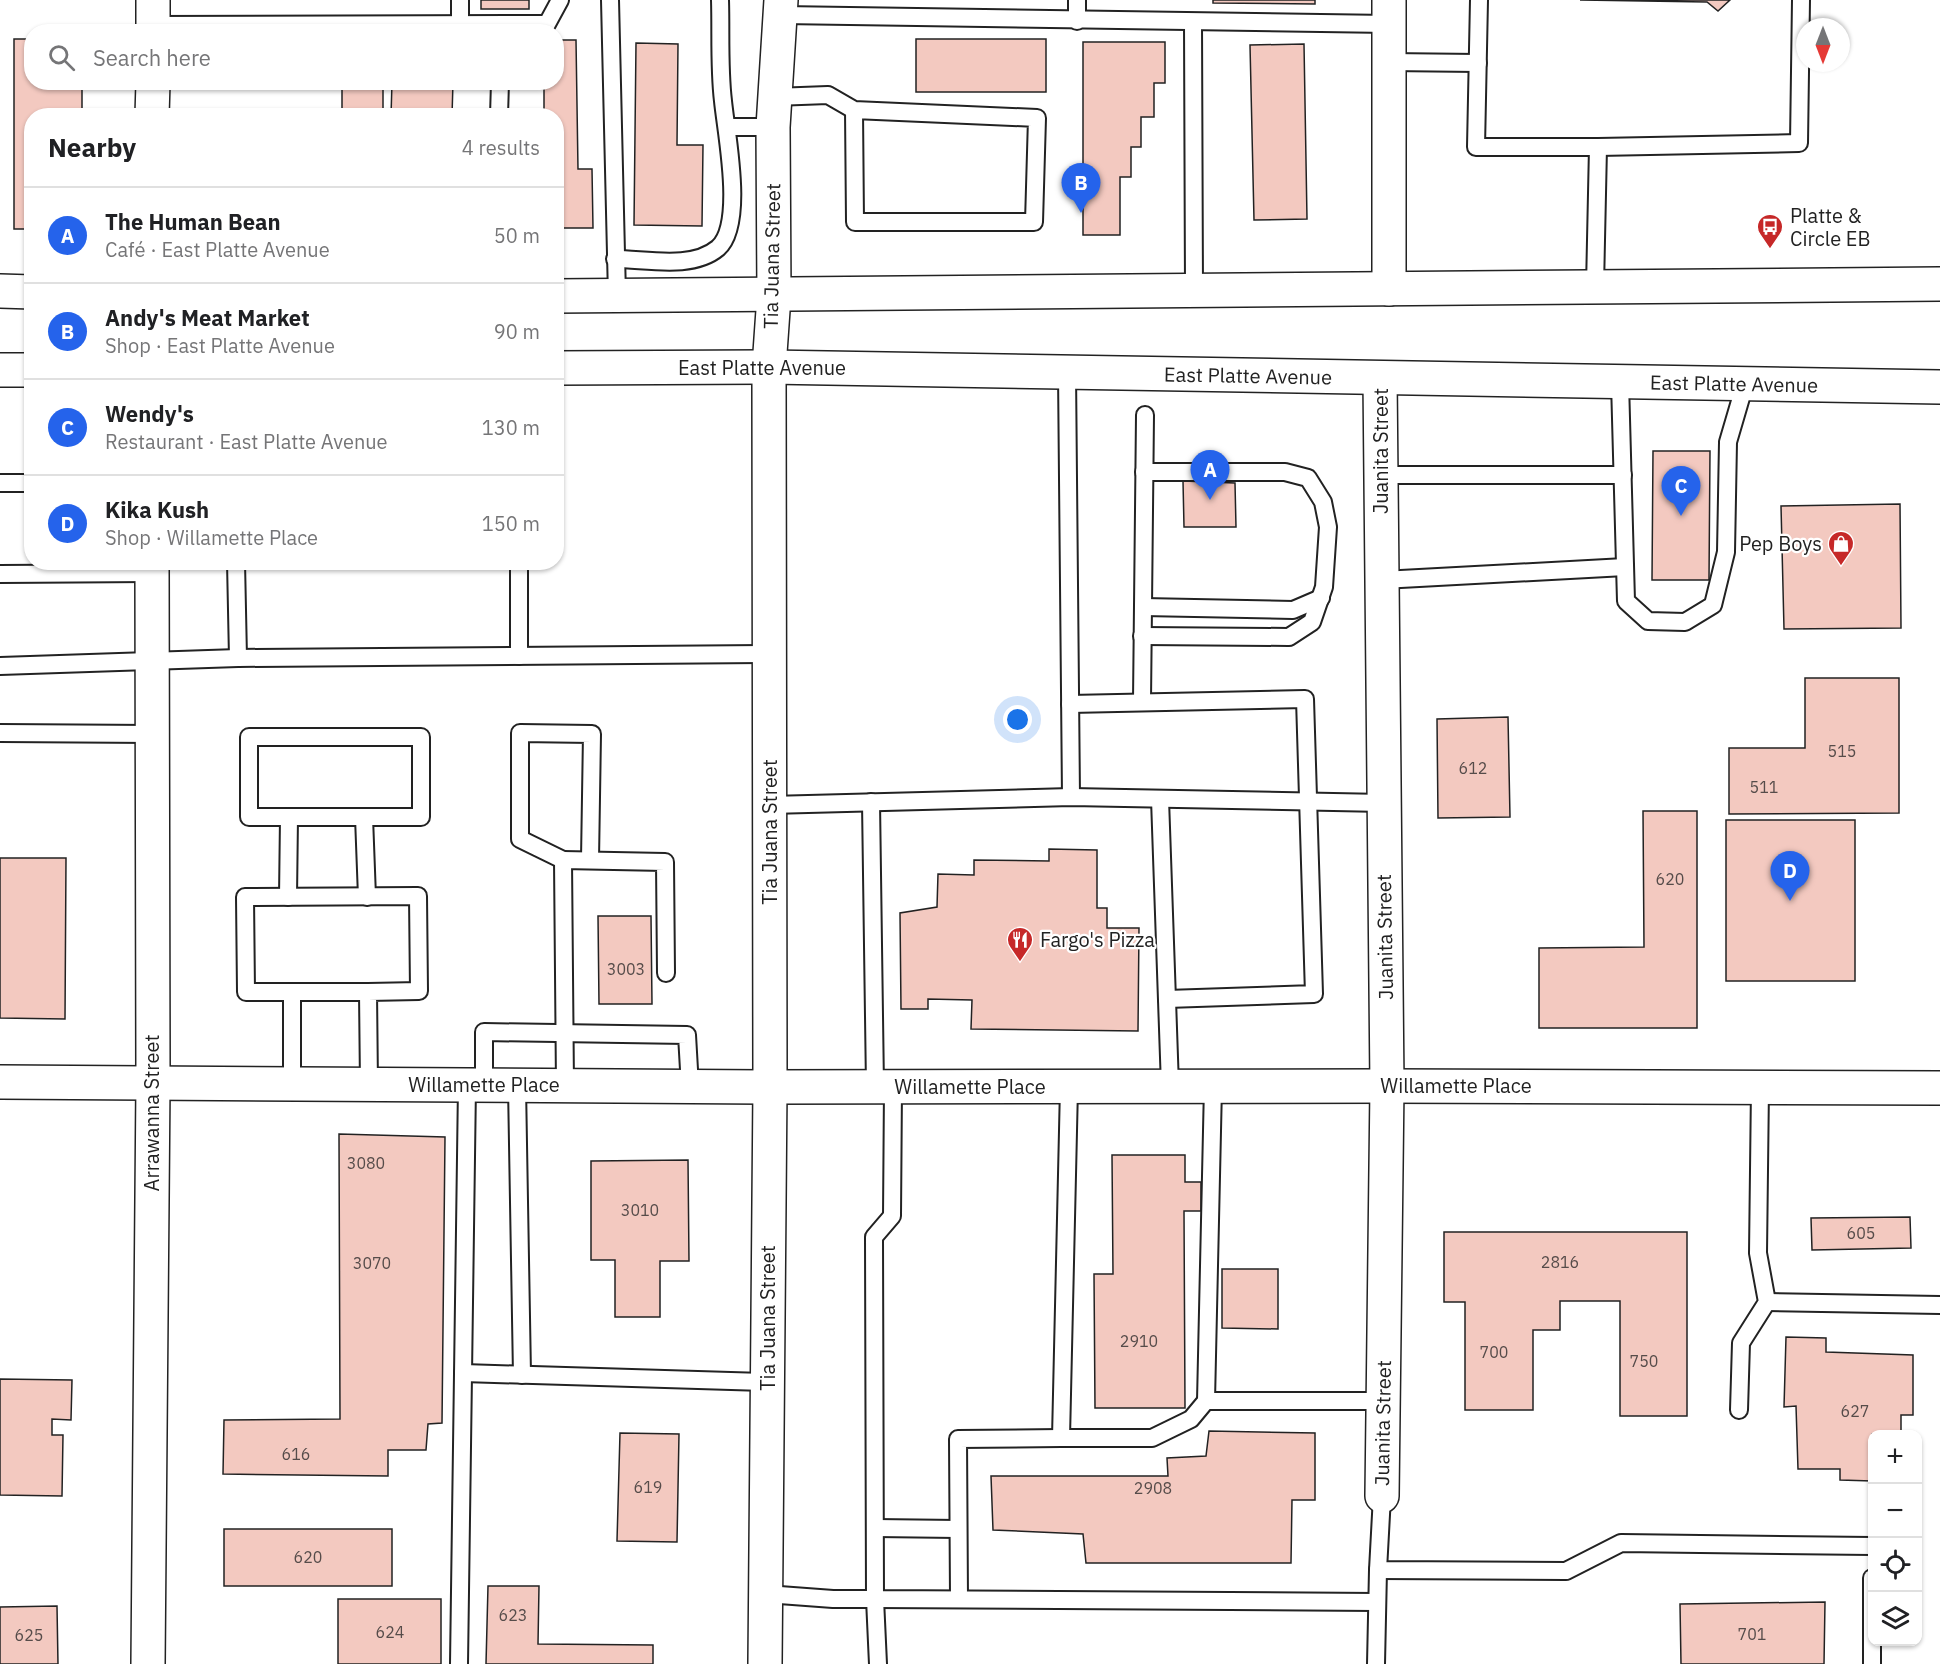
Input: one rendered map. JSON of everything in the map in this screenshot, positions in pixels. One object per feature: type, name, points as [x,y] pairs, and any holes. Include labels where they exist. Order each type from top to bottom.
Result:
[{"type":"street","name":"Tia Juana Street","points":[[765,1664],[770,1088],[769,367],[774,296],[774,112],[782,7]]},
{"type":"street","points":[[1389,12],[1389,289]]},
{"type":"street","points":[[152,108],[153,90]]},
{"type":"street","points":[[564,296],[774,296],[1940,284]]},
{"type":"street","points":[[0,291],[24,292]]},
{"type":"street","name":"East Platte Avenue","points":[[564,368],[769,367],[1940,387]]},
{"type":"street","points":[[0,370],[24,370]]},
{"type":"street","name":"Juanita Street","points":[[1380,378],[1386,1086],[1382,1497]]},
{"type":"street","name":"Arrawanna Street","points":[[148,1664],[153,1083],[152,570]]},
{"type":"street","name":"Willamette Place","points":[[0,1082],[770,1088],[1170,1086],[1940,1088]]},
{"type":"lane","points":[[460,0],[460,24]]},
{"type":"lane","points":[[153,19],[547,24],[560,0]]},
{"type":"lane","points":[[610,0],[617,296]]},
{"type":"lane","points":[[615,259],[694,261],[719,247],[729,226],[733,199],[723,100],[720,0]]},
{"type":"lane","points":[[1077,0],[1077,21]]},
{"type":"lane","points":[[1479,0],[1476,147],[1799,143],[1801,0]]},
{"type":"lane","points":[[782,7],[1077,21],[1193,22],[1389,12]]},
{"type":"lane","points":[[1193,22],[1194,291]]},
{"type":"lane","points":[[1388,62],[1478,63]]},
{"type":"lane","points":[[499,108],[500,90]]},
{"type":"lane","points":[[727,127],[828,95],[854,110],[1037,118],[1034,222],[855,222],[854,110]]},
{"type":"lane","points":[[1595,287],[1598,147]]},
{"type":"lane","points":[[1067,372],[1071,797]]},
{"type":"lane","points":[[1620,382],[1626,601],[1648,621],[1685,622],[1713,605],[1726,552],[1728,442],[1745,384]]},
{"type":"lane","points":[[1142,701],[1145,415]]},
{"type":"lane","points":[[1142,636],[1289,637],[1312,622],[1321,598],[1324,587],[1328,527],[1323,501],[1308,478],[1285,472],[1144,472]]},
{"type":"lane","points":[[1381,475],[1623,475]]},
{"type":"lane","points":[[0,483],[24,483]]},
{"type":"lane","points":[[1382,580],[1625,567]]},
{"type":"lane","points":[[0,574],[101,570]]},
{"type":"lane","points":[[236,570],[238,658]]},
{"type":"lane","points":[[519,570],[519,656]]},
{"type":"lane","points":[[1143,607],[1293,610],[1321,598]]},
{"type":"lane","points":[[0,666],[238,658],[770,654]]},
{"type":"lane","points":[[1070,704],[1305,699],[1314,994],[1167,999]]},
{"type":"lane","points":[[0,733],[153,734]]},
{"type":"lane","points":[[590,860],[592,734],[520,733],[520,839],[564,860],[665,862],[666,973]]},
{"type":"lane","points":[[249,736],[421,736],[421,817],[364,817],[249,817],[249,736]]},
{"type":"lane","points":[[770,805],[1071,797],[1384,803]]},
{"type":"lane","points":[[1160,799],[1170,1086]]},
{"type":"lane","points":[[871,802],[892,1216],[873,1237],[875,1599],[878,1664]]},
{"type":"lane","points":[[288,817],[288,897]]},
{"type":"lane","points":[[364,817],[367,897]]},
{"type":"lane","points":[[564,860],[565,1086]]},
{"type":"lane","points":[[418,896],[418,991],[246,992],[246,897],[367,897],[418,896]]},
{"type":"lane","points":[[292,992],[292,1084]]},
{"type":"lane","points":[[368,992],[369,1084]]},
{"type":"lane","points":[[459,1664],[463,1373],[476,1085],[483,1032],[687,1035],[690,1087]]},
{"type":"lane","points":[[517,1086],[522,1375]]},
{"type":"lane","points":[[959,1598],[958,1439],[1152,1438],[1191,1419],[1206,1401],[1214,1086]]},
{"type":"lane","points":[[1061,1438],[1069,1087]]},
{"type":"lane","points":[[1739,1410],[1741,1343],[1767,1302],[1758,1253],[1760,1088]]},
{"type":"lane","points":[[1767,1302],[1940,1305]]},
{"type":"lane","points":[[463,1373],[767,1382]]},
{"type":"lane","points":[[1206,1401],[1383,1401]]},
{"type":"lane","points":[[1376,1664],[1382,1497]]},
{"type":"lane","points":[[875,1528],[958,1529]]},
{"type":"lane","points":[[1378,1570],[1566,1571],[1621,1543],[1868,1545]]},
{"type":"lane","points":[[1872,1592],[1872,1664]]},
{"type":"lane","points":[[765,1594],[833,1599],[1377,1602]]},
{"type":"building","points":[[481,0],[529,0],[529,9],[481,9]]},
{"type":"building","points":[[1213,0],[1315,0],[1315,4],[1213,3]]},
{"type":"building","points":[[1580,0],[1730,0],[1718,11],[1707,2]]},
{"type":"building","points":[[14,39],[24,39],[24,90],[82,90],[82,108],[24,108],[24,229],[14,229]]},
{"type":"building","points":[[916,39],[1046,39],[1046,92],[916,92]]},
{"type":"building","points":[[564,40],[576,40],[578,169],[592,169],[593,228],[564,228],[564,108],[544,108],[544,90],[564,90]]},
{"type":"building","points":[[1083,42],[1165,42],[1165,83],[1154,83],[1154,117],[1141,117],[1141,147],[1131,147],[1131,177],[1120,177],[1120,235],[1083,235]]},
{"type":"building","points":[[636,43],[678,44],[677,145],[703,145],[702,226],[634,225]]},
{"type":"building","points":[[1304,44],[1307,219],[1254,220],[1250,45]]},
{"type":"building","points":[[342,90],[383,90],[383,108],[342,108]]},
{"type":"building","points":[[392,90],[453,90],[452,108],[391,108]]},
{"type":"building","points":[[1653,451],[1710,451],[1709,580],[1652,580]]},
{"type":"building","points":[[1183,481],[1235,483],[1236,527],[1184,527]]},
{"type":"building","name":"Pep Boys","points":[[1900,504],[1901,628],[1784,629],[1781,506]]},
{"type":"building","points":[[1805,678],[1899,678],[1899,813],[1729,814],[1729,748],[1805,748]]},
{"type":"building","points":[[1508,717],[1510,817],[1438,818],[1437,719]]},
{"type":"building","points":[[1643,811],[1697,811],[1697,1028],[1539,1028],[1539,948],[1644,947]]},
{"type":"building","points":[[1726,820],[1855,820],[1855,981],[1726,981]]},
{"type":"building","name":"Fargo's Pizza","points":[[1049,849],[1097,850],[1097,908],[1107,908],[1107,928],[1139,928],[1138,1031],[971,1029],[972,1000],[928,999],[928,1009],[901,1009],[900,913],[937,907],[938,874],[974,875],[974,860],[1049,861]]},
{"type":"building","points":[[0,858],[66,858],[65,1019],[0,1018]]},
{"type":"building","points":[[598,916],[651,916],[652,1004],[599,1004]]},
{"type":"building","points":[[339,1134],[445,1137],[442,1423],[428,1424],[426,1450],[388,1450],[388,1476],[223,1474],[224,1420],[340,1419]]},
{"type":"building","points":[[1112,1155],[1185,1155],[1185,1182],[1201,1182],[1201,1211],[1184,1211],[1185,1408],[1095,1408],[1094,1274],[1113,1274]]},
{"type":"building","points":[[688,1160],[689,1261],[660,1261],[660,1317],[615,1317],[615,1260],[591,1260],[591,1161]]},
{"type":"building","points":[[1910,1217],[1911,1248],[1812,1250],[1811,1218]]},
{"type":"building","points":[[1444,1232],[1687,1232],[1687,1416],[1620,1416],[1620,1301],[1560,1301],[1560,1330],[1533,1330],[1533,1410],[1465,1410],[1465,1302],[1444,1302]]},
{"type":"building","points":[[1222,1269],[1278,1269],[1278,1329],[1222,1328]]},
{"type":"building","points":[[1786,1337],[1826,1338],[1826,1352],[1913,1355],[1913,1415],[1901,1415],[1901,1430],[1868,1430],[1868,1481],[1840,1480],[1840,1469],[1798,1469],[1796,1406],[1784,1407]]},
{"type":"building","points":[[0,1379],[72,1380],[71,1420],[52,1419],[52,1435],[63,1435],[62,1496],[0,1495]]},
{"type":"building","points":[[1209,1431],[1315,1433],[1315,1500],[1292,1500],[1291,1563],[1086,1563],[1083,1534],[993,1530],[991,1476],[1168,1476],[1167,1458],[1206,1456]]},
{"type":"building","points":[[620,1433],[679,1434],[677,1542],[617,1541]]},
{"type":"building","points":[[224,1529],[392,1529],[392,1586],[224,1586]]},
{"type":"building","points":[[488,1586],[539,1586],[538,1644],[653,1645],[653,1664],[486,1664]]},
{"type":"building","points":[[338,1599],[441,1599],[441,1664],[338,1664]]},
{"type":"building","points":[[1825,1602],[1824,1664],[1681,1664],[1680,1604]]},
{"type":"building","points":[[57,1606],[58,1664],[0,1664],[0,1607]]},
{"type":"place","name":"Andy's Meat Market","points":[[1081,213]]},
{"type":"place","name":"Platte & Circle EB","points":[[1770,250]]},
{"type":"place","name":"The Human Bean","points":[[1210,500]]},
{"type":"place","name":"Wendy's","points":[[1681,516]]},
{"type":"place","name":"Pep Boys","points":[[1841,567]]},
{"type":"place","name":"Kika Kush","points":[[1790,901]]},
{"type":"place","name":"Fargo's Pizza","points":[[1020,963]]}]
